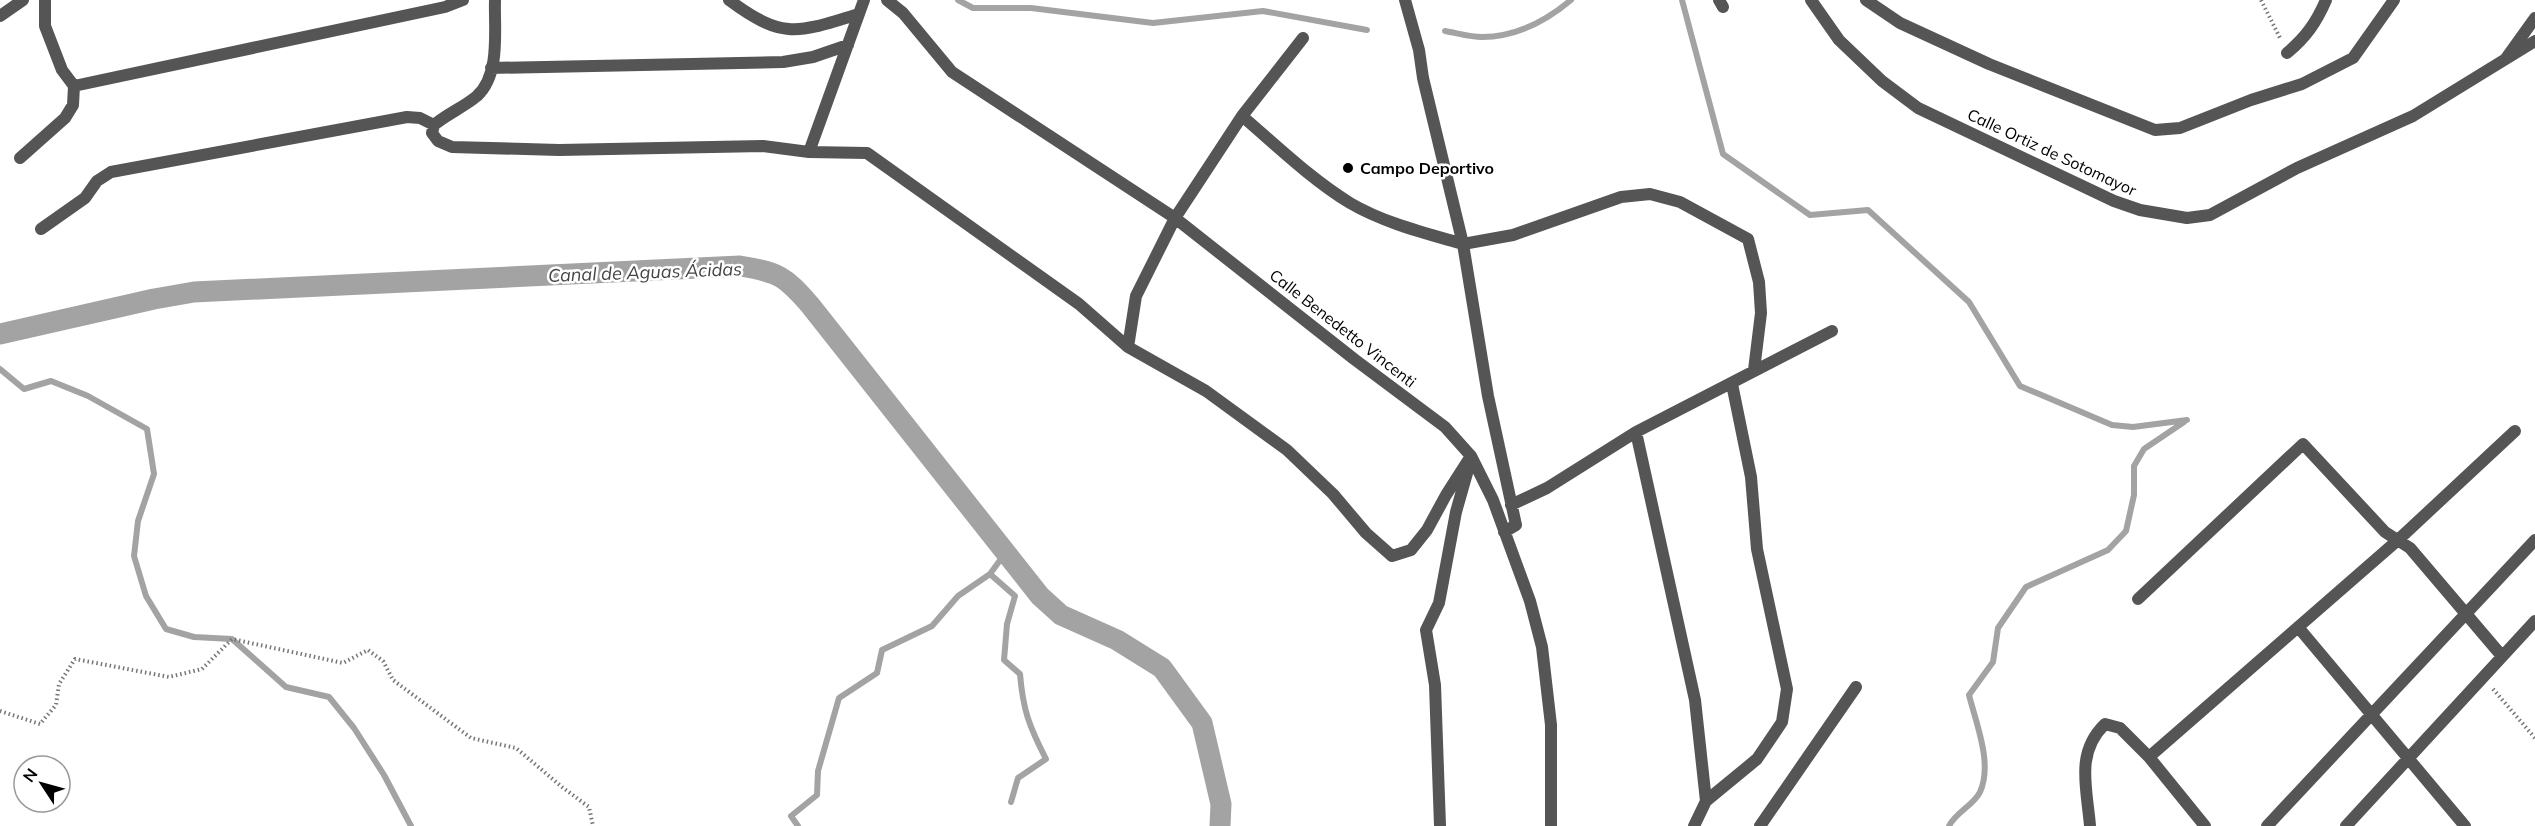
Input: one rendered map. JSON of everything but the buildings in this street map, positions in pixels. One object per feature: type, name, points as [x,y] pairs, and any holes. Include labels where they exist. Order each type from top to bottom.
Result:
[{"type":"street","points":[[0,16],[23,0]]},
{"type":"street","points":[[20,158],[64,118],[73,105],[74,86],[62,70],[45,26],[45,0]]},
{"type":"street","points":[[74,86],[444,7],[463,0]]},
{"type":"street","points":[[495,0],[490,78],[477,95],[434,125],[432,133],[438,141],[452,147],[559,150],[763,146],[809,152],[867,153],[1079,304],[1128,347],[1206,391],[1287,450],[1333,494],[1366,533],[1392,556],[1412,550],[1427,530],[1471,456]]},
{"type":"street","points":[[729,0],[756,20],[780,29],[813,28],[859,14]]},
{"type":"street","points":[[809,152],[864,0]]},
{"type":"street","name":"Calle Benedetto Vincenti","points":[[887,0],[903,13],[952,72],[1175,218],[1354,359],[1445,427],[1471,456],[1493,500],[1530,601],[1542,647],[1551,726],[1551,826]]},
{"type":"street","points":[[1405,0],[1419,50],[1423,78],[1463,244],[1488,396],[1516,525],[1504,532]]},
{"type":"street","name":"Calle Ortiz de Sotomayor","points":[[1811,0],[1839,40],[1882,81],[1918,108],[2114,201],[2140,210],[2187,218],[2210,215],[2297,168],[2413,116],[2535,41]]},
{"type":"street","points":[[1866,0],[1900,23],[1989,64],[2155,130],[2180,128],[2252,100],[2302,84],[2353,58],[2394,0]]},
{"type":"street","points":[[2287,53],[2311,30],[2326,0]]},
{"type":"street","points":[[2507,57],[2535,18]]},
{"type":"street","points":[[1128,347],[1136,296],[1175,218],[1242,116],[1302,38]]},
{"type":"street","points":[[491,68],[783,62],[813,57],[848,45]]},
{"type":"street","points":[[1242,116],[1321,183],[1352,204],[1400,226],[1463,244],[1513,235],[1622,197],[1650,194],[1680,202],[1748,239],[1759,282],[1761,313],[1754,370]]},
{"type":"street","points":[[41,229],[85,198],[97,181],[111,172],[407,117],[420,118],[434,125]]},
{"type":"street","points":[[1511,505],[1546,488],[1636,432],[1832,331]]},
{"type":"street","points":[[1694,826],[1706,801],[1757,759],[1782,722],[1787,689],[1757,549],[1751,477],[1732,384]]},
{"type":"street","points":[[2150,757],[2398,540],[2515,431]]},
{"type":"street","points":[[1636,432],[1695,700],[1706,801]]},
{"type":"street","points":[[2138,599],[2303,444],[2385,532],[2410,548],[2501,655]]},
{"type":"street","points":[[1440,826],[1439,745],[1435,685],[1426,630],[1439,603],[1456,512],[1471,456]]},
{"type":"street","points":[[2266,826],[2535,540]]},
{"type":"street","points":[[2346,826],[2501,655],[2535,621]]},
{"type":"street","points":[[2298,627],[2465,826]]},
{"type":"street","points":[[1760,826],[1856,687]]},
{"type":"street","points":[[2090,826],[2084,772],[2087,749],[2093,736],[2105,724],[2120,728],[2150,757],[2205,826]]},
{"type":"path","points":[[0,711],[40,724],[56,705],[59,684],[75,659],[169,677],[202,669],[232,639],[343,663],[368,650],[383,661],[393,680],[471,738],[516,748],[562,787],[590,807],[593,826]]},
{"type":"path","points":[[2482,677],[2535,738]]},
{"type":"waterway","points":[[958,0],[973,8],[1031,8],[1153,23],[1263,11],[1367,30]]},
{"type":"waterway","points":[[1445,31],[1477,37],[1506,34],[1541,21],[1571,0]]},
{"type":"waterway","points":[[1682,0],[1723,154],[1810,215],[1868,210],[1969,302],[2020,386],[2112,425],[2133,427],[2187,420]]},
{"type":"waterway","name":"Canal de Aguas Ácidas","points":[[0,334],[194,292],[740,266],[772,273],[787,281],[810,305],[1040,596],[1061,615],[1117,640],[1162,668],[1202,723],[1221,804],[1220,826]]},
{"type":"waterway","points":[[0,369],[24,389],[51,381],[88,396],[147,429],[154,474],[138,521],[134,556],[146,596],[166,629],[194,637],[232,639],[286,687],[329,697],[354,728],[384,775],[411,826]]},
{"type":"waterway","points":[[1949,826],[1974,801],[1984,781],[1982,744],[1969,695],[1993,662],[1998,628],[2026,587],[2108,550],[2126,531],[2134,495],[2134,466],[2144,449],[2184,422]]},
{"type":"waterway","points":[[798,826],[791,816],[817,795],[818,771],[839,698],[877,673],[882,650],[932,626],[958,596],[990,574],[1006,552]]},
{"type":"waterway","points":[[990,574],[1015,596],[1007,624],[1004,660],[1020,674],[1028,718],[1046,759],[1018,778],[1011,802]]},
{"type":"place","name":"Campo Deportivo","points":[[1348,168]]}]
